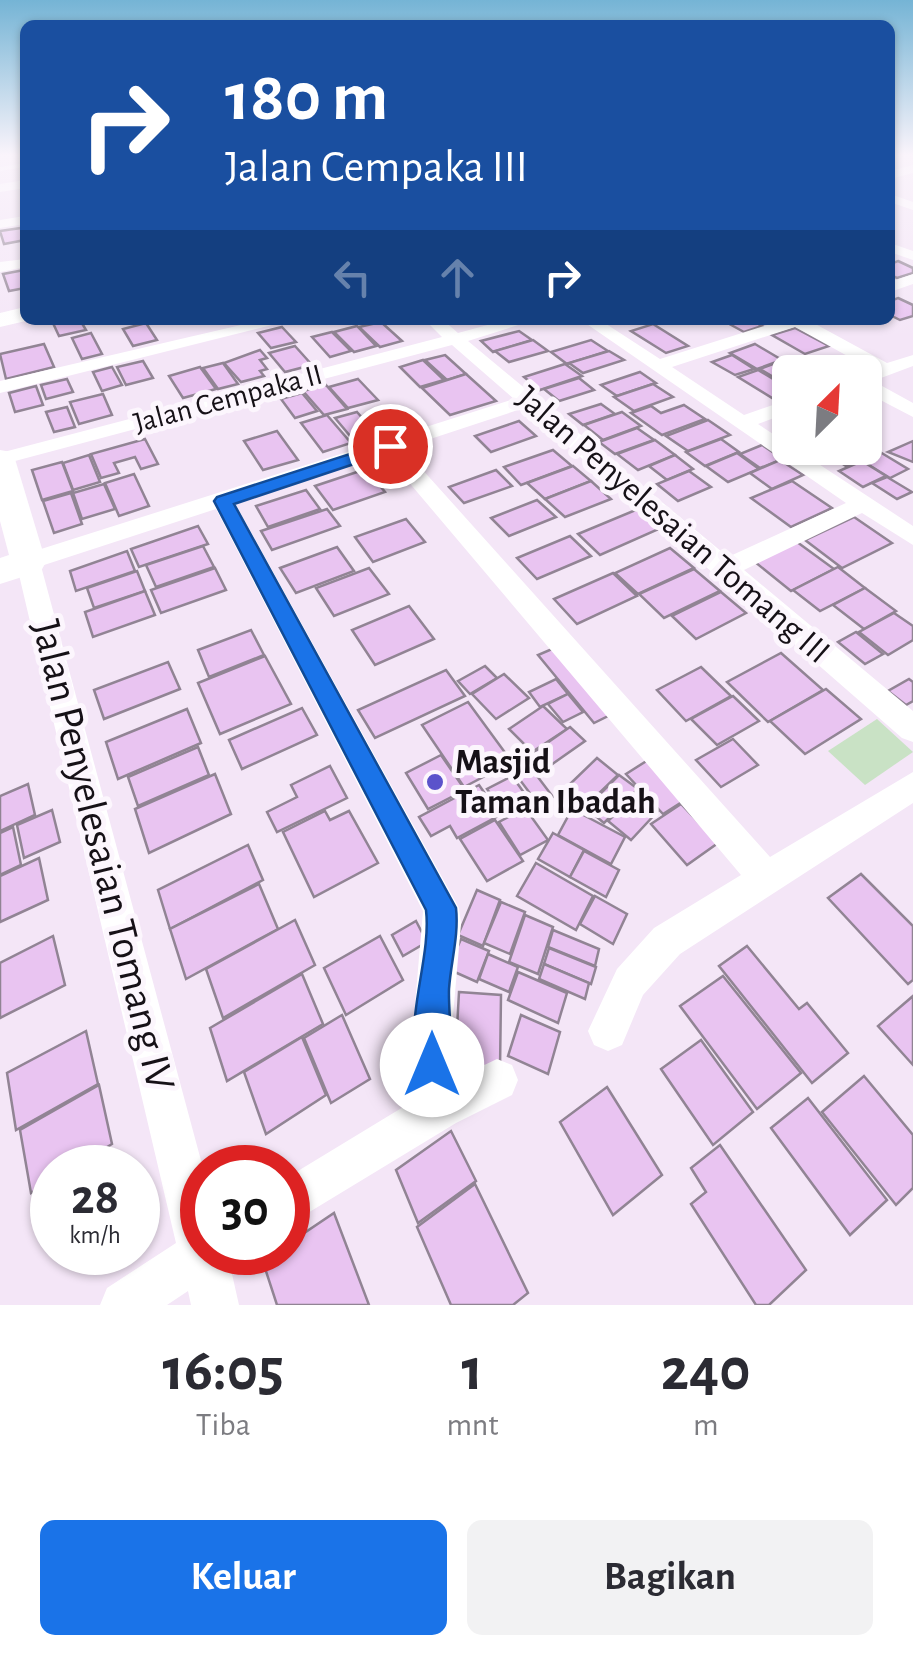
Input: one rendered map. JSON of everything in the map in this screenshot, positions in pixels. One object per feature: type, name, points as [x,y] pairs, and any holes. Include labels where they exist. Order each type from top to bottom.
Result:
[{"type":"street","points":[[0,388],[263,325]]},
{"type":"street","name":"Jalan Penyelesaian Tomang III","points":[[439,325],[913,730]]},
{"type":"street","name":"Jalan Cempaka II","points":[[0,459],[508,325]]},
{"type":"street","points":[[596,325],[913,537]]},
{"type":"street","points":[[658,366],[783,325]]},
{"type":"street","points":[[807,325],[886,370]]},
{"type":"street","points":[[882,372],[913,360]]},
{"type":"street","points":[[882,392],[913,411]]},
{"type":"street","points":[[14,567],[528,402]]},
{"type":"street","points":[[744,422],[772,412]]},
{"type":"street","points":[[390,446],[765,877]]},
{"type":"street","name":"Jalan Penyelesaian Tomang IV","points":[[0,459],[14,567],[180,1169]]},
{"type":"street","points":[[223,501],[441,908],[443,924],[432,1032],[432,1065],[441,1108]]},
{"type":"street","points":[[723,570],[863,504]]},
{"type":"street","points":[[608,1031],[630,982],[667,941],[913,786]]},
{"type":"street","points":[[310,1188],[441,1108],[497,1080]]},
{"type":"street","points":[[124,1305],[180,1267]]},
{"type":"street","name":"Jalan Penyelesaian Tomang IV","points":[[208,1275],[215,1305]]},
{"type":"green space","points":[[877,719],[913,752],[865,785],[828,751]]},
{"type":"building","points":[[20,228],[20,241],[4,244],[0,231]]},
{"type":"building","points":[[895,262],[913,268],[913,273],[895,277]]},
{"type":"building","points":[[20,271],[20,289],[9,291],[3,274]]},
{"type":"building","points":[[895,299],[913,305],[913,316],[895,318]]},
{"type":"building","points":[[54,325],[83,325],[86,330],[59,336]]},
{"type":"building","points":[[147,325],[157,340],[133,346],[123,329]]},
{"type":"building","points":[[384,325],[402,341],[380,347],[359,327]]},
{"type":"building","points":[[655,325],[688,346],[666,353],[631,331]]},
{"type":"building","points":[[731,325],[762,326],[744,332]]},
{"type":"building","points":[[357,326],[376,346],[354,352],[334,332]]},
{"type":"building","points":[[282,327],[296,342],[271,348],[258,333]]},
{"type":"building","points":[[795,328],[829,346],[805,354],[772,335]]},
{"type":"building","points":[[519,331],[532,340],[493,352],[481,341]]},
{"type":"building","points":[[332,332],[351,351],[330,357],[312,337]]},
{"type":"building","points":[[91,333],[102,354],[82,359],[72,338]]},
{"type":"building","points":[[533,340],[548,351],[509,362],[495,351]]},
{"type":"building","points":[[591,340],[608,351],[567,364],[551,352]]},
{"type":"building","points":[[44,344],[54,367],[6,379],[0,354]]},
{"type":"building","points":[[755,344],[774,355],[772,364],[757,369],[730,353]]},
{"type":"building","points":[[295,346],[312,365],[285,372],[269,353]]},
{"type":"building","points":[[260,350],[267,358],[260,360],[267,369],[260,371],[264,376],[241,382],[224,363]]},
{"type":"building","points":[[609,351],[624,360],[583,373],[569,363]]},
{"type":"building","points":[[445,355],[466,374],[447,380],[425,360]]},
{"type":"building","points":[[732,355],[754,369],[735,375],[712,362]]},
{"type":"building","points":[[423,360],[444,380],[420,387],[400,367]]},
{"type":"building","points":[[143,361],[153,378],[126,385],[117,367]]},
{"type":"building","points":[[223,363],[238,384],[218,389],[203,368]]},
{"type":"building","points":[[565,364],[582,376],[540,390],[524,377]]},
{"type":"building","points":[[772,364],[772,376],[760,369]]},
{"type":"building","points":[[112,367],[122,385],[102,391],[93,372]]},
{"type":"building","points":[[200,367],[216,389],[183,398],[169,376]]},
{"type":"building","points":[[758,370],[772,378],[772,398],[738,377]]},
{"type":"building","points":[[640,372],[656,383],[617,396],[601,385]]},
{"type":"building","points":[[466,374],[496,401],[450,415],[422,388]]},
{"type":"building","points":[[579,378],[594,390],[559,401],[544,389]]},
{"type":"building","points":[[67,379],[73,392],[46,399],[41,385]]},
{"type":"building","points":[[358,379],[378,400],[348,408],[329,387]]},
{"type":"building","points":[[653,384],[673,397],[634,411],[614,397]]},
{"type":"building","points":[[326,385],[347,409],[324,415],[303,391]]},
{"type":"building","points":[[36,386],[43,405],[15,412],[9,393]]},
{"type":"building","points":[[302,393],[317,411],[295,418],[281,399]]},
{"type":"building","points":[[103,394],[112,415],[79,424],[70,402]]},
{"type":"building","points":[[601,404],[615,414],[583,425],[569,414]]},
{"type":"building","points":[[684,405],[705,419],[662,435],[631,413],[651,406],[661,413]]},
{"type":"building","points":[[67,407],[75,427],[54,432],[46,412]]},
{"type":"building","points":[[357,412],[373,430],[351,437],[335,418]]},
{"type":"building","points":[[622,412],[641,426],[603,440],[584,425]]},
{"type":"building","points":[[327,415],[351,443],[323,452],[301,423]]},
{"type":"building","points":[[708,420],[730,435],[688,451],[666,436]]},
{"type":"building","points":[[519,421],[536,436],[491,452],[475,436]]},
{"type":"building","points":[[637,428],[654,440],[615,454],[599,442]]},
{"type":"building","points":[[277,431],[298,460],[263,470],[244,441]]},
{"type":"building","points":[[145,439],[158,464],[141,469],[135,457],[114,463],[119,473],[101,478],[91,454]]},
{"type":"building","points":[[721,439],[739,452],[705,466],[686,452]]},
{"type":"building","points":[[655,440],[675,455],[638,470],[617,454]]},
{"type":"building","points":[[913,441],[913,462],[888,452]]},
{"type":"building","points":[[762,445],[772,452],[772,463],[760,468],[740,454]]},
{"type":"building","points":[[553,450],[572,466],[521,485],[504,467]]},
{"type":"building","points":[[737,453],[759,469],[728,482],[706,466]]},
{"type":"building","points":[[882,453],[908,469],[890,478],[869,465],[882,465]]},
{"type":"building","points":[[89,455],[100,482],[73,490],[63,463]]},
{"type":"building","points":[[675,455],[693,469],[667,480],[649,466]]},
{"type":"building","points":[[62,462],[73,491],[42,500],[32,470]]},
{"type":"building","points":[[772,463],[788,465],[803,475],[772,489],[750,473]]},
{"type":"building","points":[[853,465],[868,465],[886,476],[863,487],[839,471]]},
{"type":"building","points":[[573,466],[591,481],[545,499],[527,483]]},
{"type":"building","points":[[366,469],[385,492],[333,510],[315,486]]},
{"type":"building","points":[[496,470],[512,486],[464,503],[449,487]]},
{"type":"building","points":[[689,471],[711,487],[678,501],[657,484]]},
{"type":"building","points":[[134,474],[149,506],[119,516],[105,483]]},
{"type":"building","points":[[887,477],[912,492],[897,499],[872,483]]},
{"type":"building","points":[[591,481],[611,499],[565,517],[545,499]]},
{"type":"building","points":[[792,481],[832,508],[791,527],[751,498]]},
{"type":"building","points":[[104,484],[115,509],[82,519],[73,493]]},
{"type":"building","points":[[306,490],[320,509],[268,527],[256,506]]},
{"type":"building","points":[[71,493],[82,524],[54,533],[43,501]]},
{"type":"building","points":[[537,500],[556,517],[509,536],[491,518]]},
{"type":"building","points":[[327,509],[340,526],[272,550],[261,531]]},
{"type":"building","points":[[638,509],[661,528],[600,555],[578,534]]},
{"type":"building","points":[[854,517],[892,543],[842,568],[805,540]]},
{"type":"building","points":[[406,519],[425,542],[373,562],[355,537]]},
{"type":"building","points":[[198,526],[208,544],[139,567],[131,549]]},
{"type":"building","points":[[570,536],[591,556],[537,579],[517,558]]},
{"type":"building","points":[[797,542],[834,569],[791,591],[755,562]]},
{"type":"building","points":[[203,546],[214,567],[156,587],[146,565]]},
{"type":"building","points":[[337,547],[354,571],[296,593],[280,568]]},
{"type":"building","points":[[670,548],[694,568],[638,594],[615,573]]},
{"type":"building","points":[[127,551],[135,571],[76,591],[70,571]]},
{"type":"building","points":[[838,567],[865,588],[820,611],[793,590]]},
{"type":"building","points":[[215,568],[226,590],[161,613],[151,590]]},
{"type":"building","points":[[369,568],[389,594],[334,616],[316,588]]},
{"type":"building","points":[[694,569],[720,591],[664,618],[639,594]]},
{"type":"building","points":[[137,571],[145,591],[94,608],[87,588]]},
{"type":"building","points":[[613,573],[637,596],[577,624],[554,599]]},
{"type":"building","points":[[865,588],[896,611],[864,629],[833,605]]},
{"type":"building","points":[[145,591],[155,615],[93,637],[85,612]]},
{"type":"building","points":[[721,592],[746,613],[696,639],[672,616]]},
{"type":"building","points":[[409,606],[434,639],[375,665],[352,630]]},
{"type":"building","points":[[894,613],[913,626],[913,640],[888,655],[859,632]]},
{"type":"building","points":[[251,630],[264,655],[209,677],[198,650]]},
{"type":"building","points":[[856,632],[883,654],[865,664],[838,642]]},
{"type":"building","points":[[559,646],[616,712],[594,723],[538,655]]},
{"type":"building","points":[[781,653],[823,690],[768,722],[727,682]]},
{"type":"building","points":[[265,656],[291,704],[220,734],[198,683]]},
{"type":"building","points":[[168,662],[180,689],[104,719],[94,690]]},
{"type":"building","points":[[485,666],[497,678],[470,694],[458,681]]},
{"type":"building","points":[[701,667],[731,696],[686,721],[657,690]]},
{"type":"building","points":[[446,670],[465,696],[375,738],[358,710]]},
{"type":"building","points":[[504,674],[529,698],[496,719],[472,694]]},
{"type":"building","points":[[556,679],[568,694],[540,707],[529,692]]},
{"type":"building","points":[[909,679],[913,682],[913,701],[906,705],[888,691]]},
{"type":"building","points":[[826,689],[861,719],[805,754],[770,721]]},
{"type":"building","points":[[568,694],[583,712],[563,722],[548,704]]},
{"type":"building","points":[[733,696],[759,721],[717,745],[691,719]]},
{"type":"building","points":[[468,702],[512,762],[464,787],[422,725]]},
{"type":"building","points":[[543,706],[567,729],[532,752],[509,729]]},
{"type":"building","points":[[302,708],[317,735],[242,769],[229,740]]},
{"type":"building","points":[[187,709],[201,743],[118,779],[106,742]]},
{"type":"building","points":[[570,727],[585,741],[541,772],[527,757]]},
{"type":"building","points":[[733,739],[758,765],[721,787],[696,760]]},
{"type":"building","points":[[198,747],[209,775],[138,806],[128,777]]},
{"type":"building","name":"Masjid Taman Ibadah","points":[[441,755],[465,790],[428,809],[406,773]]},
{"type":"building","points":[[597,758],[618,775],[589,803],[568,786]]},
{"type":"building","points":[[648,760],[685,800],[663,814],[626,774]]},
{"type":"building","points":[[528,764],[553,797],[538,804],[514,772]]},
{"type":"building","points":[[330,766],[347,798],[277,832],[267,812],[297,797],[291,785]]},
{"type":"building","points":[[215,774],[231,814],[149,853],[135,809]]},
{"type":"building","points":[[619,775],[638,789],[604,823],[586,808]]},
{"type":"building","points":[[512,776],[530,801],[505,814],[487,789]]},
{"type":"building","points":[[28,784],[35,815],[0,831],[0,796]]},
{"type":"building","points":[[479,785],[500,815],[457,838],[450,826],[431,836],[419,817]]},
{"type":"building","points":[[636,794],[658,811],[631,840],[608,821]]},
{"type":"building","points":[[681,804],[718,843],[687,865],[651,824]]},
{"type":"building","points":[[525,808],[548,840],[520,855],[499,822]]},
{"type":"building","points":[[572,809],[625,837],[611,864],[558,835]]},
{"type":"building","points":[[52,810],[60,842],[24,858],[17,825]]},
{"type":"building","points":[[325,811],[330,820],[349,811],[378,863],[314,897],[283,832]]},
{"type":"building","points":[[495,820],[523,861],[487,881],[460,839]]},
{"type":"building","points":[[13,827],[21,865],[0,875],[0,833]]},
{"type":"building","points":[[553,833],[584,850],[570,877],[538,859]]},
{"type":"building","points":[[248,845],[263,880],[170,929],[158,890]]},
{"type":"building","points":[[584,851],[619,870],[606,897],[570,877]]},
{"type":"building","points":[[39,858],[48,900],[0,922],[0,876]]},
{"type":"building","points":[[536,863],[593,896],[576,930],[517,896]]},
{"type":"building","points":[[861,874],[913,926],[913,980],[908,984],[828,898]]},
{"type":"building","points":[[259,884],[278,929],[186,979],[170,929]]},
{"type":"building","points":[[477,890],[500,900],[483,946],[458,935]]},
{"type":"building","points":[[595,896],[627,914],[613,944],[580,924]]},
{"type":"building","points":[[501,902],[525,912],[510,954],[484,943]]},
{"type":"building","points":[[525,915],[553,927],[538,974],[509,962]]},
{"type":"building","points":[[295,920],[315,965],[223,1018],[206,969]]},
{"type":"building","points":[[416,921],[427,942],[403,956],[392,935]]},
{"type":"building","points":[[553,930],[599,949],[595,966],[548,947]]},
{"type":"building","points":[[53,936],[65,985],[0,1018],[0,963]]},
{"type":"building","points":[[380,936],[403,980],[346,1015],[324,968]]},
{"type":"building","points":[[461,939],[489,951],[477,982],[448,969]]},
{"type":"building","points":[[747,946],[799,1009],[807,1003],[848,1053],[812,1083],[719,966]]},
{"type":"building","points":[[549,948],[596,967],[591,984],[544,964]]},
{"type":"building","points":[[488,954],[518,967],[509,992],[479,979]]},
{"type":"building","points":[[544,964],[589,983],[585,999],[539,979]]},
{"type":"building","points":[[518,972],[567,993],[558,1023],[508,1000]]},
{"type":"building","points":[[302,974],[323,1024],[227,1081],[210,1028]]},
{"type":"building","points":[[723,976],[801,1073],[757,1109],[680,1006]]},
{"type":"building","points":[[459,992],[501,995],[500,1069],[455,1065]]},
{"type":"building","points":[[913,996],[913,1065],[878,1026]]},
{"type":"building","points":[[342,1015],[370,1079],[331,1103],[304,1038]]},
{"type":"building","points":[[521,1015],[560,1032],[548,1074],[508,1056]]},
{"type":"building","points":[[86,1031],[98,1084],[16,1130],[7,1073]]},
{"type":"building","points":[[302,1037],[326,1095],[266,1134],[244,1072]]},
{"type":"building","points":[[701,1040],[753,1112],[713,1145],[661,1069]]},
{"type":"building","points":[[864,1076],[913,1135],[913,1188],[896,1205],[822,1112]]},
{"type":"building","points":[[99,1085],[112,1144],[30,1145],[30,1187],[20,1130]]},
{"type":"building","points":[[607,1087],[662,1175],[613,1215],[560,1122]]},
{"type":"building","points":[[808,1098],[887,1200],[850,1235],[771,1128]]},
{"type":"building","points":[[451,1131],[476,1181],[418,1223],[396,1170]]},
{"type":"building","points":[[720,1145],[806,1270],[769,1305],[756,1305],[691,1204],[706,1192],[691,1168]]},
{"type":"building","points":[[475,1184],[528,1293],[513,1305],[451,1305],[417,1227]]},
{"type":"building","points":[[334,1213],[369,1305],[277,1305],[267,1275],[310,1275],[310,1229]]},
{"type":"place","name":"Masjid Taman Ibadah","points":[[435,782]]},
{"type":"route","points":[[390,446],[223,501],[441,908],[432,1065]]}]
